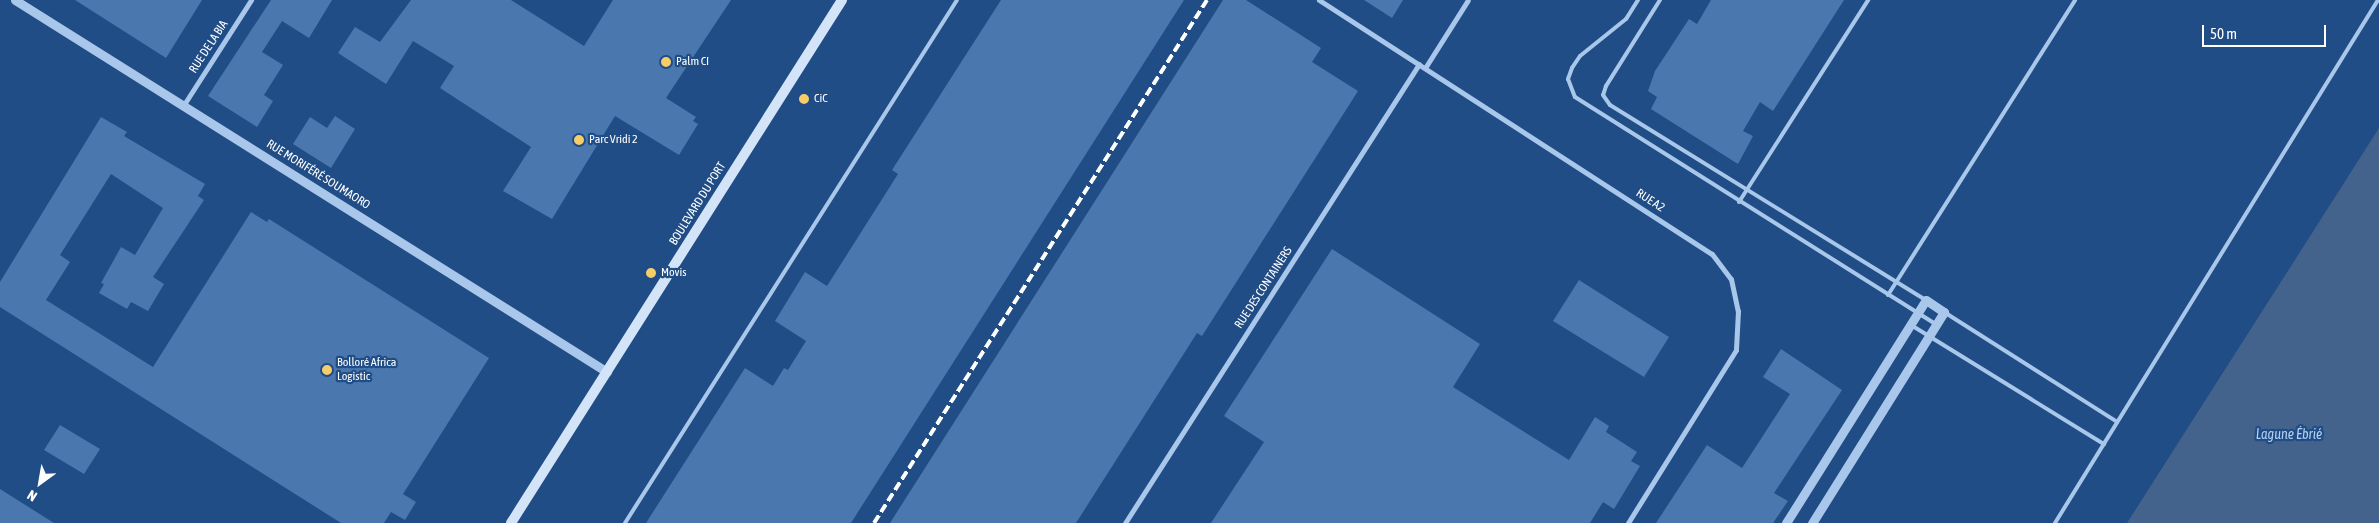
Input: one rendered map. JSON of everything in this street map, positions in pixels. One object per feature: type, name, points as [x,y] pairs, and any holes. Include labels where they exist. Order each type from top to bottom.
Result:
[{"type":"main road","name":"BOULEVARD DU PORT","points":[[511,523],[842,0]]},
{"type":"street","name":"RUE MORIFÉRÉ SOUMAORO","points":[[15,0],[607,372]]},
{"type":"street","name":"RUE DE LA BIA","points":[[183,106],[251,0]]},
{"type":"street","name":"RUE A2","points":[[1319,0],[1712,254],[1731,279],[1738,311],[1736,350],[1628,523]]},
{"type":"street","points":[[1425,68],[1468,0]]},
{"type":"street","name":"RUE DES CONTAINERS","points":[[1125,523],[1419,64]]},
{"type":"street","points":[[1786,523],[1926,300],[1944,312],[1812,523]]},
{"type":"lane","points":[[624,523],[957,0]]},
{"type":"lane","points":[[1638,0],[1626,19],[1580,56],[1568,79],[1570,91],[1590,108],[1936,324]]},
{"type":"lane","points":[[1660,0],[1603,95],[1610,104],[1926,300]]},
{"type":"lane","points":[[1740,202],[1868,0]]},
{"type":"lane","points":[[1888,295],[2075,0]]},
{"type":"lane","points":[[2054,523],[2378,0]]},
{"type":"lane","points":[[1944,312],[2117,422]]},
{"type":"lane","points":[[1911,324],[2104,444]]},
{"type":"water","name":"Lagune Ébrié","points":[[2379,128],[2379,523],[2127,523],[2300,252]]},
{"type":"building","points":[[75,0],[202,0],[166,58]]},
{"type":"building","points":[[271,0],[332,0],[309,38],[282,21],[262,52],[283,65],[264,95],[273,101],[257,127],[208,96]]},
{"type":"building","points":[[411,0],[511,0],[584,46],[613,0],[731,0],[666,98],[696,117],[693,121],[698,124],[679,155],[615,116],[552,219],[503,191],[531,147],[440,88],[454,66],[413,41],[386,84],[338,53],[355,27],[380,42]]},
{"type":"building","points":[[1001,0],[1184,0],[851,523],[646,523],[745,368],[773,386],[784,368],[788,370],[806,341],[775,321],[805,272],[827,286],[898,174],[892,170]]},
{"type":"building","points":[[1223,0],[1246,0],[1321,48],[1312,62],[1358,91],[1202,336],[1197,333],[1076,523],[890,523]]},
{"type":"building","points":[[1364,0],[1403,0],[1392,18]]},
{"type":"building","points":[[1711,0],[1844,0],[1773,111],[1760,102],[1743,131],[1753,136],[1738,164],[1651,109],[1657,97],[1648,91],[1655,71],[1689,19],[1697,24]]},
{"type":"building","points":[[335,116],[355,129],[331,168],[293,144],[310,117],[327,128]]},
{"type":"building","name":"Bolloré Africa Logistic","points":[[101,117],[127,132],[124,136],[205,184],[198,196],[204,200],[153,277],[164,284],[148,311],[131,302],[127,309],[99,293],[104,284],[101,283],[121,247],[135,255],[163,208],[111,174],[60,255],[70,262],[46,300],[153,367],[251,212],[267,222],[269,219],[489,358],[403,494],[416,502],[405,520],[391,512],[384,523],[341,523],[0,307],[0,282]]},
{"type":"building","points":[[1332,249],[1480,344],[1453,387],[1569,460],[1595,417],[1609,426],[1606,432],[1637,452],[1631,461],[1640,466],[1614,509],[1603,502],[1590,523],[1211,523],[1264,442],[1224,416]]},
{"type":"building","points":[[1579,280],[1669,337],[1644,377],[1553,321]]},
{"type":"building","points":[[1781,349],[1842,390],[1774,493],[1788,501],[1773,523],[1656,523],[1707,445],[1742,468],[1790,394],[1763,377]]},
{"type":"building","points":[[60,425],[100,449],[84,474],[44,450]]},
{"type":"building","points":[[0,489],[54,523],[0,523]]},
{"type":"railway","points":[[874,523],[1207,0]]},
{"type":"place","name":"Palm CI","points":[[666,62]]},
{"type":"place","name":"CiC","points":[[804,99]]},
{"type":"place","name":"Parc Vridi 2","points":[[579,140]]},
{"type":"place","name":"Movis","points":[[651,273]]},
{"type":"place","name":"Bolloré Africa Logistic","points":[[327,370]]}]
